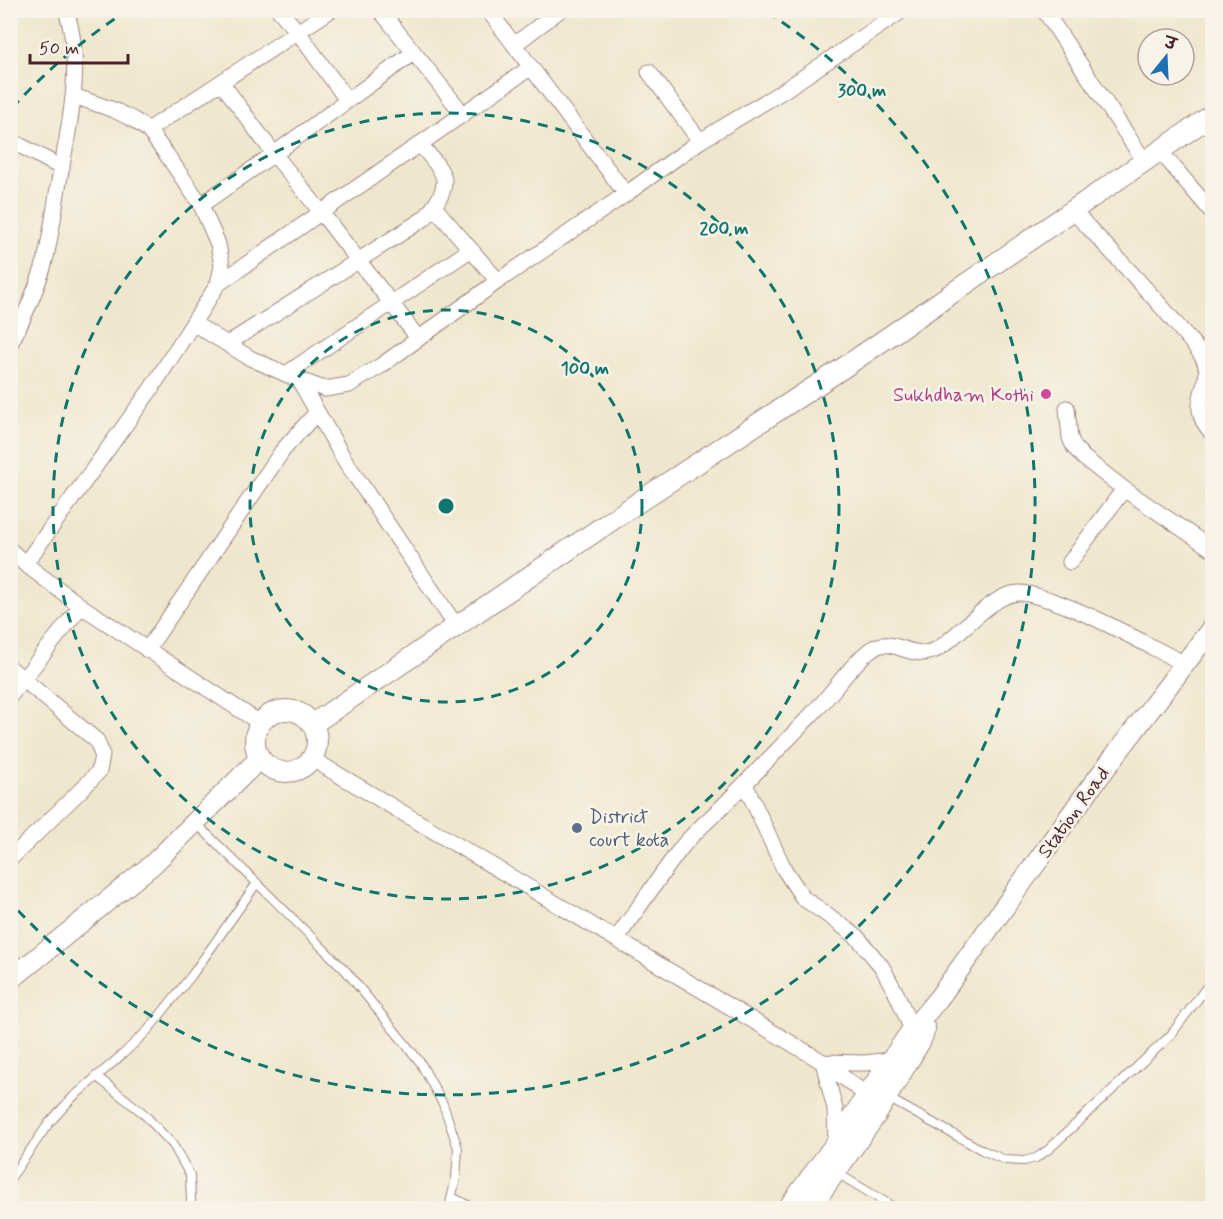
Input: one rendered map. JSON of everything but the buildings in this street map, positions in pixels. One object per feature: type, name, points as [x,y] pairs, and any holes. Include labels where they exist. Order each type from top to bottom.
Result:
[{"type":"street","points":[[10,344],[24,318],[43,267],[62,168],[74,96],[74,55],[66,10]]},
{"type":"street","points":[[279,10],[298,32],[347,100]]},
{"type":"street","points":[[148,130],[331,10]]},
{"type":"street","points":[[380,10],[463,114]]},
{"type":"street","points":[[488,10],[626,194]]},
{"type":"street","points":[[514,45],[560,10]]},
{"type":"street","points":[[193,323],[250,358],[293,377],[325,389],[349,385],[381,365],[700,141],[783,91],[903,10]]},
{"type":"street","points":[[1044,10],[1152,157],[1212,212]]},
{"type":"street","points":[[201,205],[413,53]]},
{"type":"street","points":[[218,284],[531,67]]},
{"type":"street","points":[[650,72],[700,141]]},
{"type":"street","points":[[221,82],[274,154],[418,338]]},
{"type":"street","points":[[25,564],[151,389],[218,284],[222,266],[218,244],[201,205],[148,130],[114,110],[74,96]]},
{"type":"street","points":[[312,724],[652,493],[843,368],[1212,115]]},
{"type":"street","points":[[10,140],[62,168]]},
{"type":"street","points":[[227,344],[424,218],[434,207],[441,194],[444,180],[440,170],[420,144]]},
{"type":"street","points":[[434,207],[498,281]]},
{"type":"street","points":[[1073,211],[1153,297],[1202,355],[1208,367],[1200,397],[1200,412],[1207,428],[1212,433]]},
{"type":"street","points":[[293,377],[392,303],[471,250]]},
{"type":"street","points":[[293,377],[317,412],[344,459],[456,626]]},
{"type":"street","points":[[1067,408],[1070,438],[1074,447],[1084,458],[1124,489],[1212,549]]},
{"type":"street","points":[[147,650],[283,450],[317,412]]},
{"type":"street","points":[[1070,562],[1124,489]]},
{"type":"street","points":[[10,550],[81,606],[260,723]]},
{"type":"street","points":[[616,939],[683,846],[819,707],[852,668],[870,650],[881,644],[927,654],[941,647],[985,609],[1004,596],[1018,593],[1035,596],[1094,617],[1185,664]]},
{"type":"street","points":[[10,696],[81,606]]},
{"type":"street","name":"Station Road","points":[[788,1209],[836,1143],[878,1099],[891,1060],[912,1030],[938,999],[1088,791],[1212,628]]},
{"type":"street","points":[[10,668],[97,741],[102,756],[99,771],[10,859]]},
{"type":"street","points":[[280,710],[292,710],[304,715],[312,724],[317,735],[317,748],[312,759],[303,768],[292,772],[279,772],[268,767],[260,758],[255,747],[255,734],[260,723],[269,715],[280,710]]},
{"type":"street","points":[[14,970],[153,864],[260,758]]},
{"type":"street","points":[[312,759],[823,1062],[878,1099]]},
{"type":"street","points":[[745,784],[784,869],[803,898],[857,937],[882,967],[912,1030]]},
{"type":"street","name":"Station Road","points":[[810,1209],[836,1172],[878,1099],[921,1040],[938,999]]},
{"type":"street","points":[[823,1062],[865,1063],[891,1060]]},
{"type":"street","points":[[823,1062],[835,1109],[836,1143]]},
{"type":"lane","points":[[195,823],[346,971],[420,1062],[443,1104],[458,1148],[456,1178],[449,1209]]},
{"type":"lane","points":[[10,1179],[49,1122],[72,1098],[148,1030],[192,975],[257,883]]},
{"type":"lane","points":[[878,1099],[1005,1160],[1024,1161],[1036,1158],[1049,1149],[1170,1035],[1212,980]]},
{"type":"lane","points":[[96,1076],[143,1113],[173,1145],[190,1175],[190,1209]]},
{"type":"lane","points":[[836,1172],[895,1209]]},
{"type":"lane","points":[[452,1197],[473,1209]]},
{"type":"place","name":"Sukhdham Kothi","points":[[1046,394]]},
{"type":"place","name":"District court kota","points":[[577,828]]}]
